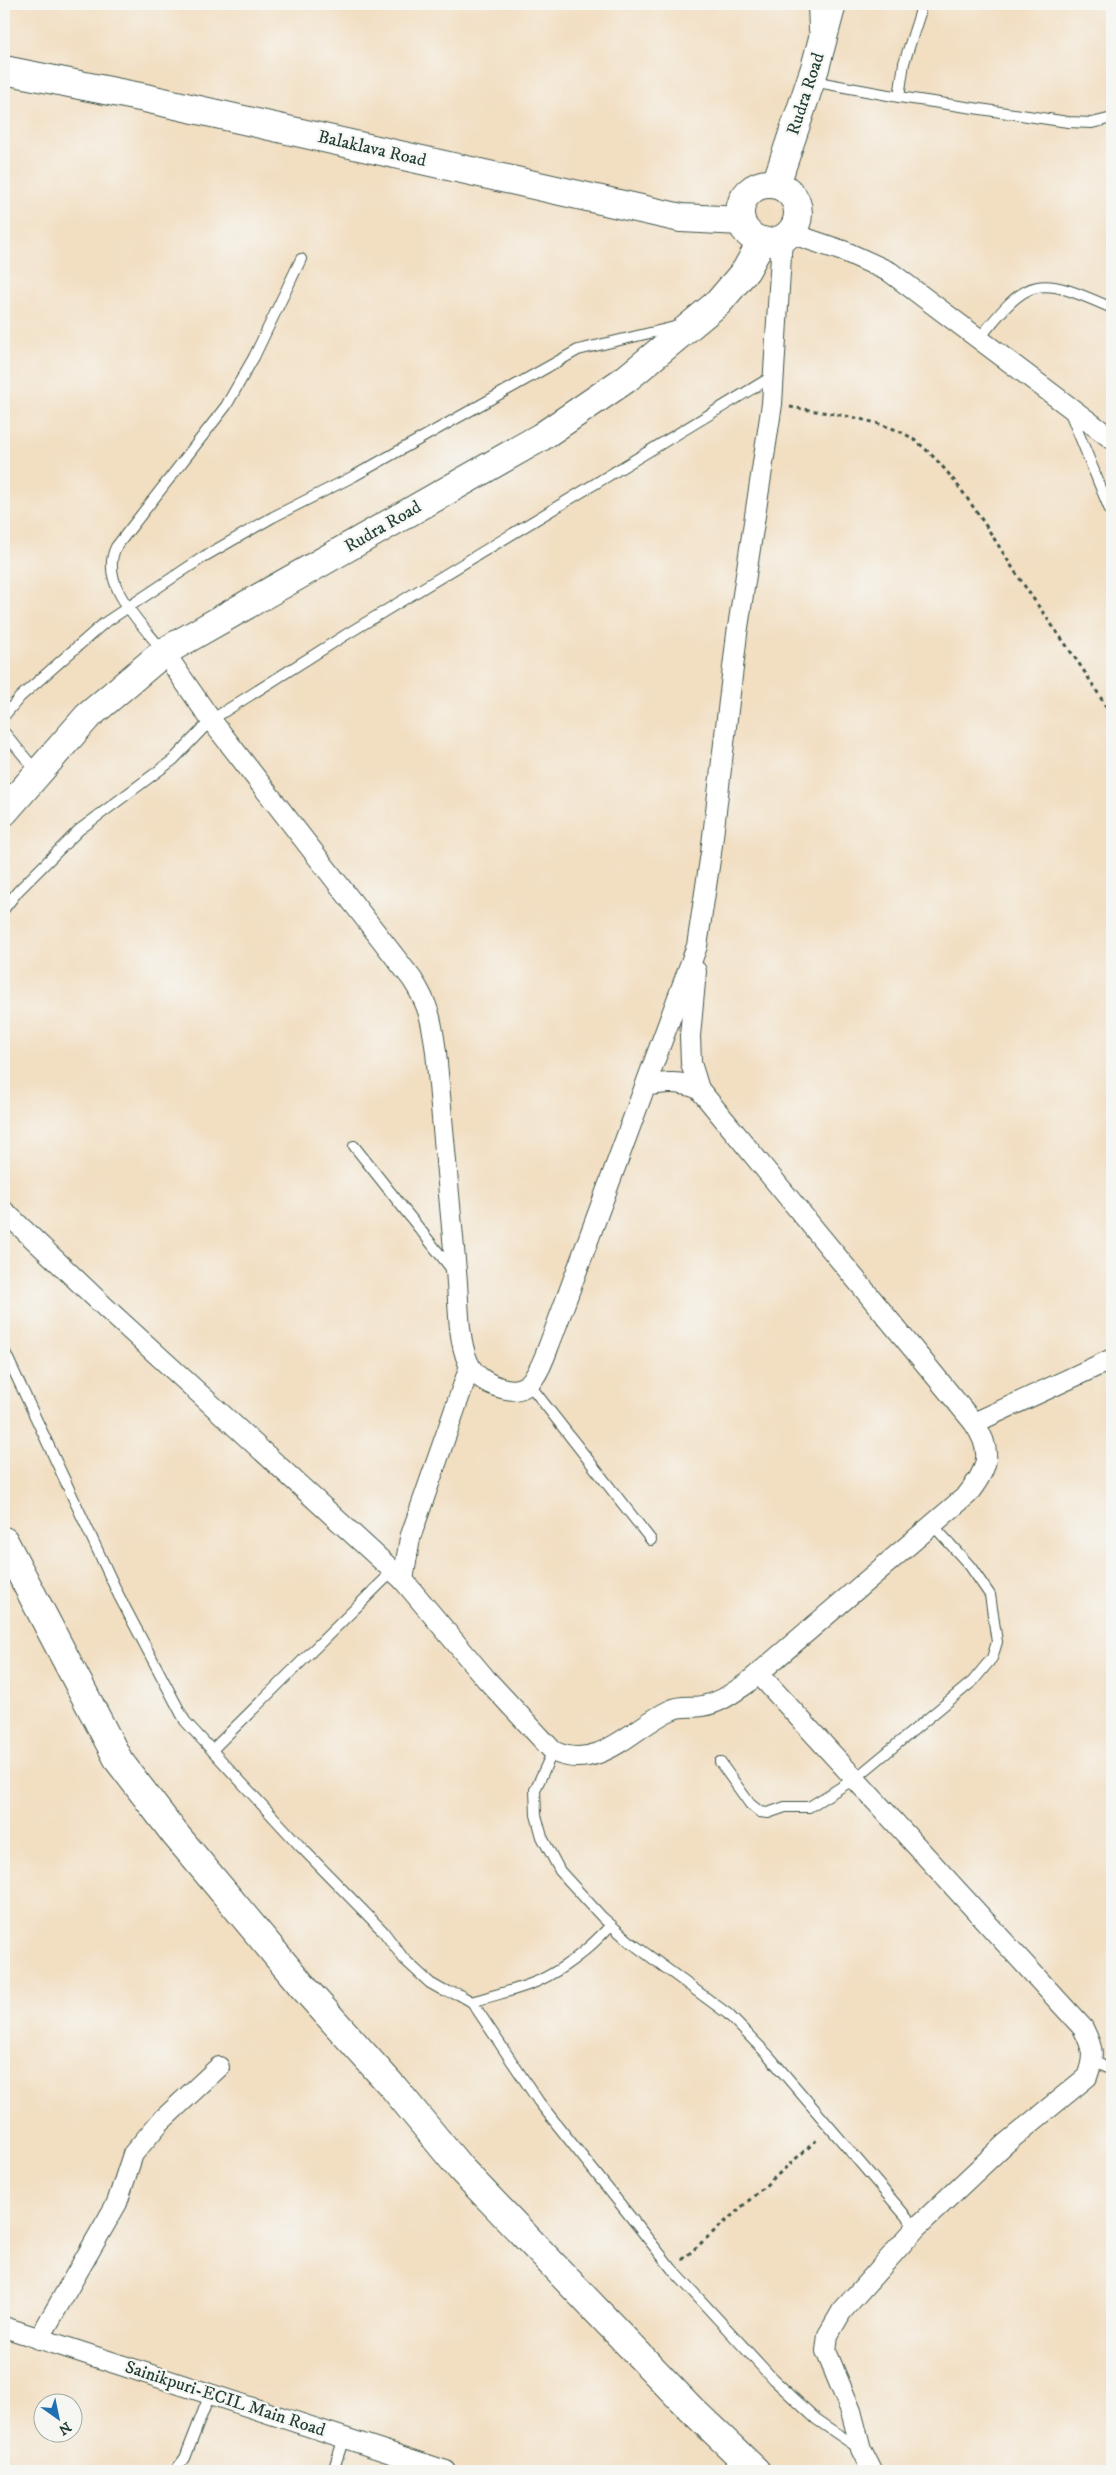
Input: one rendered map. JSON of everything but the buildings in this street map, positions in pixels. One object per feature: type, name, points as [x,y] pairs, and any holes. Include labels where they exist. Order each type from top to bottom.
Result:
[{"type":"street","name":"Rudra Road","points":[[776,184],[813,74],[832,4]]},
{"type":"street","name":"Balaklava Road","points":[[4,70],[145,98],[682,218],[741,221]]},
{"type":"street","points":[[4,1211],[106,1308],[398,1576],[486,1679],[553,1751],[565,1757],[579,1757],[598,1753],[627,1738],[671,1710],[722,1701],[758,1674],[967,1494],[982,1476],[986,1464],[984,1438],[974,1423],[699,1089],[690,1063],[690,1036],[697,946],[711,853],[737,634],[772,404],[778,238],[798,219],[798,204],[793,195],[776,184],[761,185],[748,192],[741,206],[741,221],[749,234],[778,238],[846,252],[890,272],[1112,439]]},
{"type":"street","name":"Rudra Road","points":[[4,812],[87,717],[164,652],[541,437],[626,379],[719,302],[778,238]]},
{"type":"street","points":[[164,652],[211,720],[406,971],[426,1001],[433,1026],[436,1052],[464,1349],[475,1374],[501,1388],[514,1391],[530,1384],[553,1335],[697,946]]},
{"type":"street","points":[[646,1086],[664,1082],[687,1084],[699,1089]]},
{"type":"street","points":[[974,1423],[1112,1359]]},
{"type":"street","points":[[398,1576],[470,1366]]},
{"type":"street","points":[[4,1541],[119,1761],[175,1834],[304,1988],[394,2088],[461,2169],[688,2407],[756,2471]]},
{"type":"street","points":[[758,1674],[856,1778],[1083,2028],[1090,2041],[1093,2061],[1087,2076],[1005,2144],[916,2228],[842,2311],[828,2335],[826,2351],[851,2411],[861,2449],[872,2471]]},
{"type":"street","points":[[38,2339],[117,2203],[133,2154],[160,2122],[219,2067]]},
{"type":"street","name":"Sainikpuri-ECIL Main Road","points":[[4,2327],[446,2471]]},
{"type":"lane","points":[[814,4],[813,74],[899,97],[1068,122],[1092,123],[1112,118]]},
{"type":"lane","points":[[899,97],[904,63],[920,13],[920,4]]},
{"type":"lane","points":[[164,652],[128,607],[112,573],[110,559],[116,547],[226,406],[258,349],[301,259]]},
{"type":"lane","points":[[979,339],[1009,301],[1037,286],[1051,285],[1078,292],[1112,308]]},
{"type":"lane","points":[[4,716],[20,697],[103,624],[205,556],[274,516],[354,476],[578,350],[663,329],[692,324]]},
{"type":"lane","points":[[4,909],[18,891],[79,830],[173,760],[211,720],[381,613],[773,376]]},
{"type":"lane","points":[[1066,405],[1112,515]]},
{"type":"lane","points":[[4,732],[38,773]]},
{"type":"lane","points":[[354,1146],[457,1276]]},
{"type":"lane","points":[[4,1350],[119,1596],[185,1722],[299,1845],[383,1931],[404,1959],[430,1982],[444,1991],[458,1994],[472,2002],[539,2102],[672,2269],[773,2379],[816,2419],[861,2449]]},
{"type":"lane","points":[[530,1384],[651,1540]]},
{"type":"lane","points":[[720,1762],[750,1804],[760,1812],[768,1813],[785,1807],[809,1808],[856,1778],[973,1681],[992,1658],[997,1642],[990,1596],[970,1566],[932,1524]]},
{"type":"lane","points":[[212,1750],[398,1576]]},
{"type":"lane","points":[[553,1751],[535,1790],[536,1815],[542,1837],[560,1870],[611,1925],[629,1941],[728,2014],[768,2054],[916,2228]]},
{"type":"lane","points":[[472,2002],[545,1977],[562,1967],[596,1941],[611,1925]]},
{"type":"lane","points":[[1093,2061],[1112,2070]]},
{"type":"lane","points":[[175,2471],[185,2458],[210,2394]]},
{"type":"lane","points":[[333,2471],[344,2438]]},
{"type":"path","points":[[772,404],[850,417],[902,432],[933,456],[968,500],[1101,697],[1112,718]]},
{"type":"path","points":[[672,2269],[831,2127]]}]
